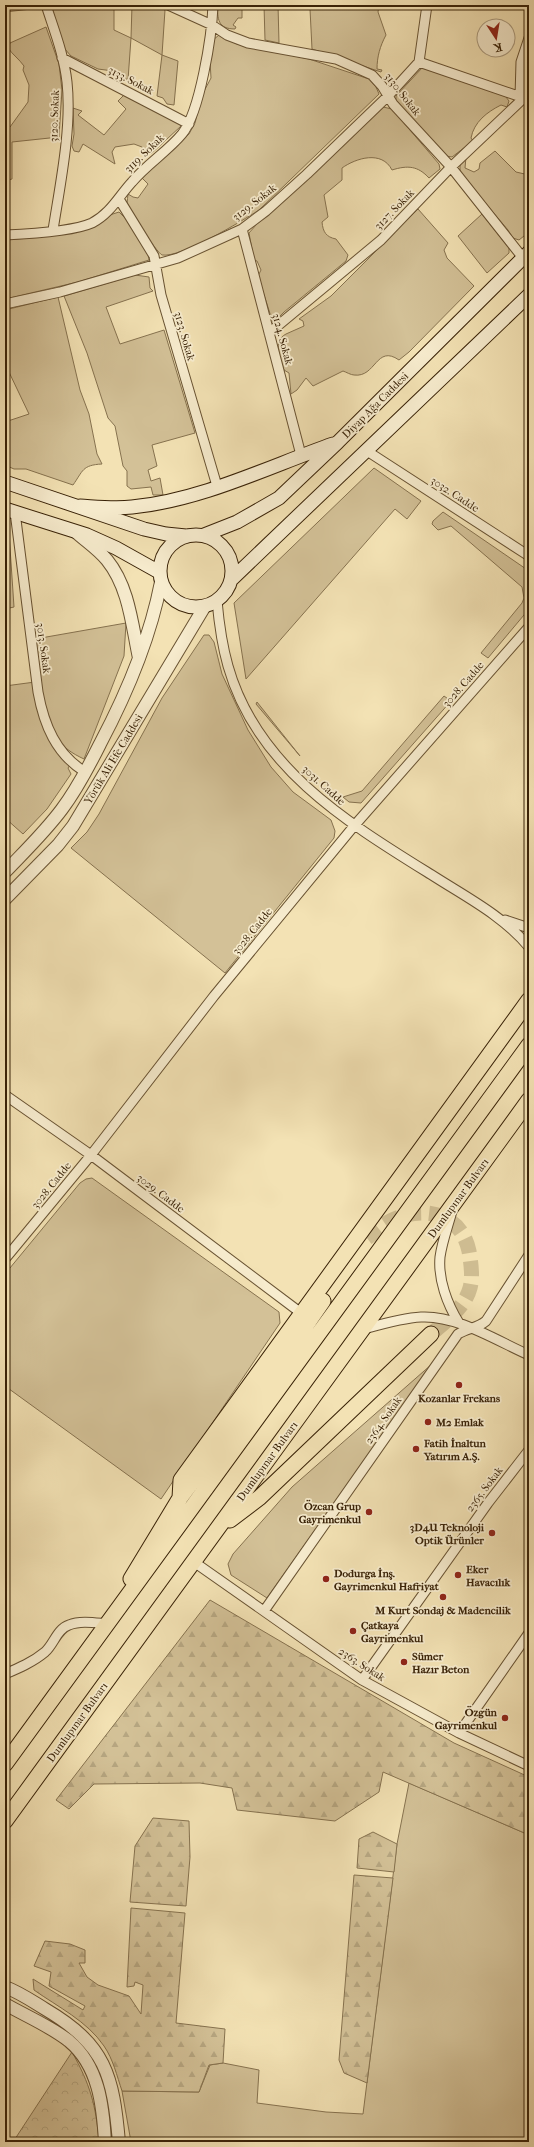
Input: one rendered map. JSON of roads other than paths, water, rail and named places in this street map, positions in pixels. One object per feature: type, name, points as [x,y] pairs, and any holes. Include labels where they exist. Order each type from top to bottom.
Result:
[{"type":"highway","points":[[180,1498],[181,1480],[529,1000]]},
{"type":"highway","points":[[5,1764],[111,1621],[529,1045]]},
{"type":"highway","name":"Dumlupınar Bulvarı","points":[[5,1821],[529,1100]]},
{"type":"highway","points":[[111,1621],[116,1603],[180,1498],[273,1373],[367,1238]]},
{"type":"highway","points":[[217,1530],[259,1498],[431,1334]]},
{"type":"main road","name":"Diyap Ağa Caddesi","points":[[5,482],[80,506],[144,529],[166,534],[186,536],[204,535],[237,522],[279,498],[338,442],[526,255]]},
{"type":"main road","points":[[186,536],[176,541],[167,549],[161,560],[160,577],[166,592],[174,600],[195,608],[211,604],[227,591],[232,579],[529,295]]},
{"type":"main road","points":[[80,506],[116,508],[140,506],[182,497],[217,486],[338,442]]},
{"type":"main road","points":[[10,511],[72,530],[103,542],[160,577]]},
{"type":"main road","points":[[204,535],[221,544],[227,552],[231,560],[232,579]]},
{"type":"street","name":"3120. Sokak","points":[[46,5],[62,58],[67,83],[68,106],[63,164],[54,230]]},
{"type":"street","name":"3130. Sokak","points":[[168,5],[212,25],[227,35],[248,43],[336,59],[372,75],[377,79],[393,104],[451,167],[526,255]]},
{"type":"street","name":"3119. Sokak","points":[[5,235],[75,228],[92,223],[108,211],[132,182],[182,134],[193,115],[212,25],[213,5]]},
{"type":"street","points":[[427,5],[419,62],[524,96],[521,62],[529,38]]},
{"type":"street","name":"3133. Sokak","points":[[62,58],[189,124]]},
{"type":"street","name":"3129. Sokak","points":[[5,304],[60,292],[178,258],[242,228],[266,211],[307,174],[388,96],[419,62]]},
{"type":"street","name":"3127. Sokak","points":[[269,333],[381,240],[451,167],[524,96]]},
{"type":"street","name":"3123. Sokak","points":[[119,199],[150,248],[156,265],[161,295],[217,486]]},
{"type":"street","name":"3124. Sokak","points":[[242,228],[301,455]]},
{"type":"street","name":"3032. Cadde","points":[[367,451],[529,556]]},
{"type":"street","name":"3013. Sokak","points":[[10,511],[15,525],[38,692],[43,714],[50,734],[59,748],[71,762],[85,772]]},
{"type":"street","points":[[5,526],[15,525]]},
{"type":"street","points":[[72,530],[97,549],[119,579],[130,612],[139,658]]},
{"type":"street","name":"Yörük Ali Efe Caddesi","points":[[5,872],[61,810],[85,772],[112,721],[139,658],[152,622],[160,577]]},
{"type":"street","name":"Yörük Ali Efe Caddesi","points":[[5,899],[58,845],[73,826],[211,604]]},
{"type":"street","name":"3031. Cadde","points":[[211,604],[221,634],[228,667],[240,700],[255,728],[276,755],[309,790],[354,826],[502,919],[529,928]]},
{"type":"street","name":"3028. Cadde","points":[[5,1259],[91,1155],[214,996],[354,826],[529,627]]},
{"type":"street","name":"3031. Cadde","points":[[502,919],[529,947]]},
{"type":"street","name":"3029. Cadde","points":[[5,1095],[91,1155],[301,1313]]},
{"type":"street","points":[[454,1203],[440,1256],[440,1266],[447,1299],[459,1323]]},
{"type":"street","name":"2364. Sokak","points":[[264,1611],[458,1334],[469,1328],[481,1326],[486,1321],[529,1255]]},
{"type":"street","points":[[364,1329],[421,1317],[440,1318],[459,1323],[529,1355]]},
{"type":"street","name":"2365. Sokak","points":[[362,1680],[488,1503],[529,1450]]},
{"type":"street","name":"2363. Sokak","points":[[194,1562],[362,1680],[459,1733],[529,1766]]},
{"type":"street","points":[[5,1674],[36,1659],[46,1651],[61,1630],[67,1625],[111,1621]]},
{"type":"street","points":[[459,1733],[529,1634]]},
{"type":"street","points":[[5,1987],[75,2028],[93,2048],[106,2069],[113,2090],[119,2142]]},
{"type":"street","points":[[5,2004],[50,2029],[69,2042],[80,2054],[97,2084],[104,2119],[105,2142]]},
{"type":"tunnel","points":[[367,1238],[392,1220],[404,1215],[416,1213],[428,1213],[440,1216],[450,1221],[458,1228],[465,1238],[471,1265],[472,1275],[470,1288],[464,1302],[459,1308],[431,1334]]},
{"type":"place","name":"Kozanlar Frekans","points":[[459,1385]]},
{"type":"place","name":"M2 Emlak","points":[[428,1422]]},
{"type":"place","name":"Fatih İnaltun Yatırım A.Ş.","points":[[416,1449]]},
{"type":"place","name":"Özcan Grup Gayrimenkul","points":[[369,1512]]},
{"type":"place","name":"3D4U Teknoloji Optik Ürünler","points":[[492,1533]]},
{"type":"place","name":"Eker Havacılık","points":[[458,1575]]},
{"type":"place","name":"Dodurga İnş. Gayrimenkul Hafriyat","points":[[326,1579]]},
{"type":"place","name":"M Kurt Sondaj & Madencilik","points":[[443,1597]]},
{"type":"place","name":"Çatkaya Gayrimenkul","points":[[353,1631]]},
{"type":"place","name":"Sümer Hazır Beton","points":[[404,1662]]},
{"type":"place","name":"Özgün Gayrimenkul","points":[[505,1718]]}]
